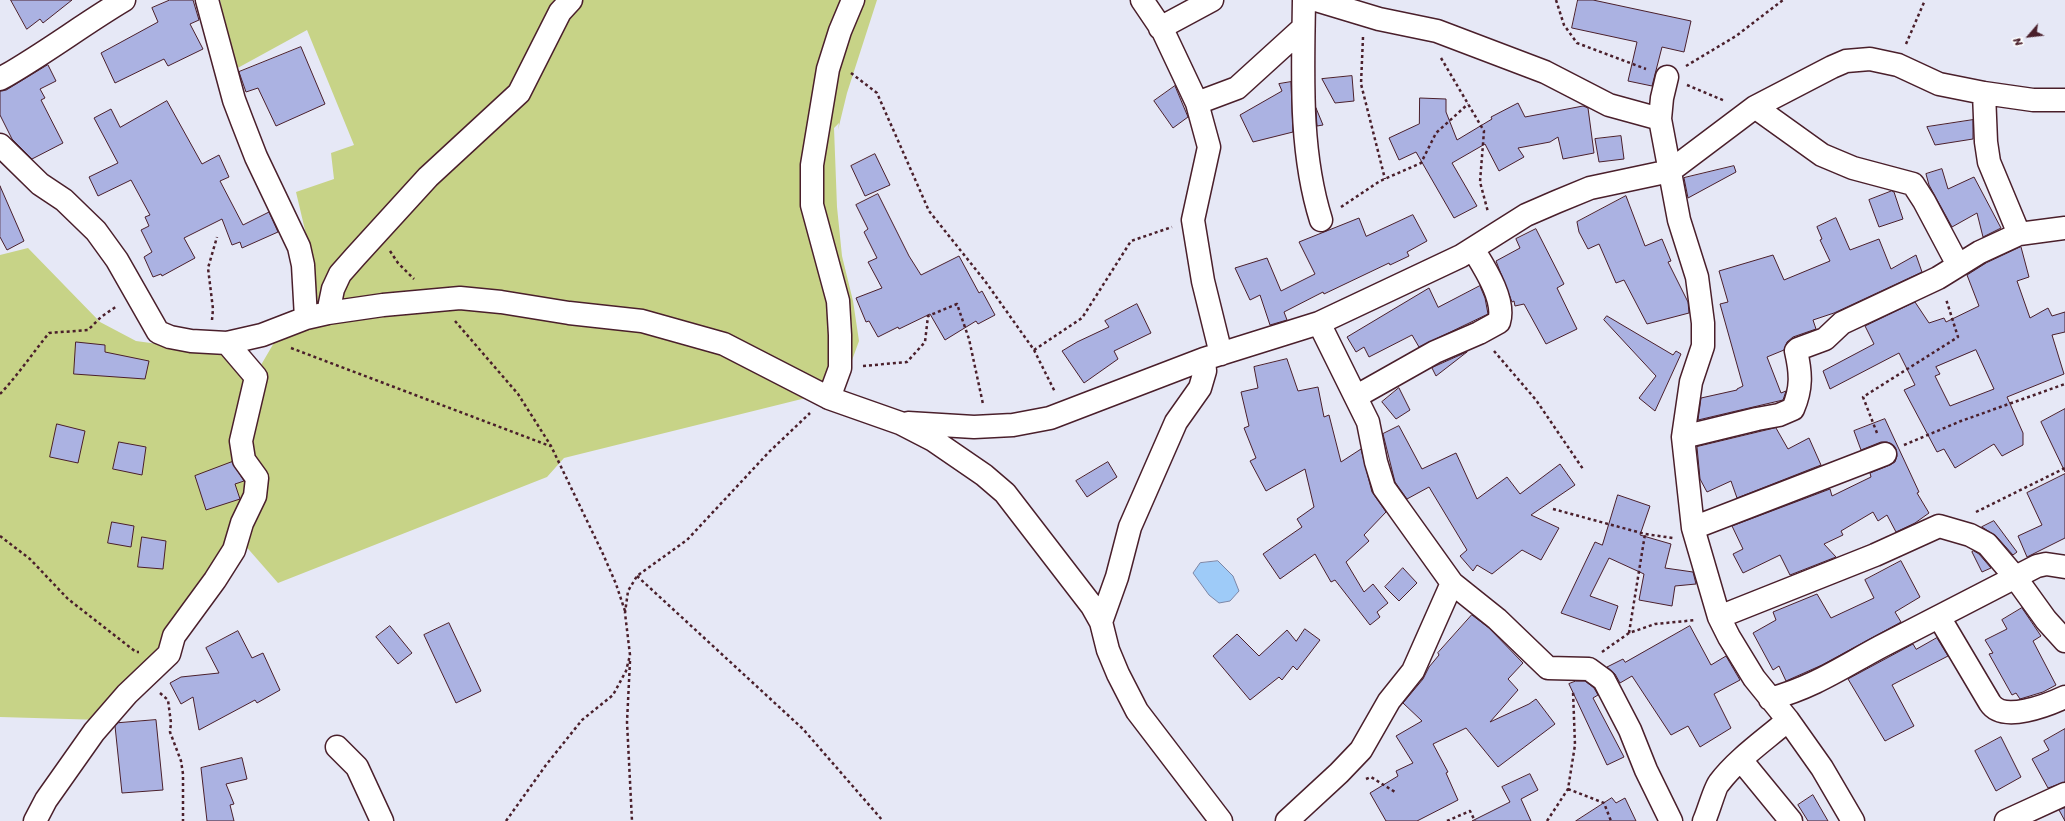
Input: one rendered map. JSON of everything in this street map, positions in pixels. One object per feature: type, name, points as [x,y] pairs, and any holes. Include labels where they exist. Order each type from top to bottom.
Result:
[{"type":"street","points":[[0,79],[42,55],[88,21],[124,0]]},
{"type":"street","points":[[207,0],[239,114],[256,156],[299,247],[303,265],[306,318]]},
{"type":"street","points":[[328,313],[333,289],[340,274],[428,177],[519,93],[560,12],[571,0]]},
{"type":"street","points":[[829,398],[840,368],[838,301],[812,205],[812,166],[831,59],[853,0]]},
{"type":"street","points":[[1101,622],[1117,577],[1130,527],[1176,422],[1200,388],[1205,371],[1213,357],[1204,281],[1193,220],[1209,147],[1197,103],[1160,28],[1142,0]]},
{"type":"street","points":[[1160,28],[1212,0]]},
{"type":"street","points":[[1304,0],[1303,97],[1308,162],[1321,220]]},
{"type":"street","points":[[1316,0],[1364,14],[1437,31],[1545,72],[1609,105],[1660,119]]},
{"type":"street","points":[[1197,103],[1237,88],[1303,28]]},
{"type":"street","points":[[900,423],[988,426],[1013,425],[1050,418],[1213,357],[1320,323],[1473,249],[1526,215],[1590,188],[1670,171],[1755,107],[1846,61],[1870,59],[1898,65],[1939,84],[1984,93],[2033,100],[2065,100]]},
{"type":"street","points":[[1667,77],[1662,98],[1660,119],[1679,220],[1697,277],[1703,323],[1703,346],[1691,382],[1683,437],[1695,535],[1719,617],[1742,660],[1770,699],[1788,720],[1822,768],[1853,821]]},
{"type":"street","points":[[1984,93],[1986,142],[1989,162],[2019,234]]},
{"type":"street","points":[[1755,107],[1822,155],[1853,168],[1913,184],[1924,201],[1958,265]]},
{"type":"street","points":[[0,145],[40,184],[64,200],[96,231],[136,290],[158,332],[184,340],[219,343],[262,335],[306,318],[328,313],[383,305],[460,298],[501,302],[569,313],[642,321],[724,344],[829,398],[900,423],[933,440],[984,476],[1005,493],[1081,590],[1101,622],[1108,650],[1137,711],[1221,821]]},
{"type":"street","points":[[1683,437],[1779,415],[1793,409],[1801,385],[1796,351],[1825,339],[1846,321],[1938,278],[1980,252],[2019,234],[2065,228]]},
{"type":"street","points":[[1357,396],[1435,352],[1479,333],[1499,322],[1500,307],[1494,287],[1473,249]]},
{"type":"street","points":[[1320,323],[1357,396],[1368,422],[1376,462],[1384,488],[1452,584],[1497,619],[1541,663],[1553,669],[1589,669],[1604,680],[1614,696],[1630,730],[1652,784],[1671,821]]},
{"type":"street","points":[[35,821],[46,800],[94,732],[127,694],[162,660],[174,636],[215,580],[234,550],[242,522],[255,496],[257,478],[244,460],[241,441],[256,377],[219,343]]},
{"type":"street","points":[[1695,535],[1885,454]]},
{"type":"street","points":[[1719,617],[1876,555],[1934,527],[1946,527],[1970,535],[1987,544],[2015,577],[2046,620],[2065,641]]},
{"type":"street","points":[[1770,699],[1795,693],[1821,681],[1878,648],[2037,566],[2046,564],[2065,567]]},
{"type":"street","points":[[1287,821],[1340,773],[1361,750],[1389,701],[1413,671],[1452,584]]},
{"type":"street","points":[[1939,617],[1990,703],[1997,710],[2011,712],[2025,710],[2065,697]]},
{"type":"street","points":[[1704,821],[1713,802],[1717,784],[1741,760],[1788,720]]},
{"type":"street","points":[[338,747],[357,767],[382,821]]},
{"type":"street","points":[[1741,760],[1791,821]]},
{"type":"street","points":[[2006,821],[2065,794]]},
{"type":"path","points":[[1556,0],[1564,25],[1577,43],[1733,104],[1755,107]]},
{"type":"path","points":[[1667,77],[1736,36],[1783,0]]},
{"type":"path","points":[[1898,65],[1925,0]]},
{"type":"path","points":[[1364,14],[1361,84],[1385,179]]},
{"type":"path","points":[[1424,28],[1484,131],[1480,182],[1495,235]]},
{"type":"path","points":[[831,59],[877,93],[929,211],[985,281],[1034,350],[1065,412]]},
{"type":"path","points":[[1321,220],[1385,179],[1421,163],[1436,133],[1468,104]]},
{"type":"path","points":[[1034,350],[1082,318],[1131,241],[1193,220]]},
{"type":"path","points":[[386,222],[385,245],[398,263],[438,300],[518,394],[551,446],[616,584],[625,613],[630,655],[627,722],[632,821]]},
{"type":"path","points":[[217,237],[208,268],[219,343]]},
{"type":"path","points":[[1938,278],[1958,337],[1863,397],[1885,454],[1962,421],[2065,384]]},
{"type":"path","points":[[0,394],[19,374],[28,358],[49,333],[88,330],[100,317],[136,290]]},
{"type":"path","points":[[840,368],[907,362],[925,342],[928,316],[957,304],[970,339],[988,426]]},
{"type":"path","points":[[1479,333],[1536,400],[1582,469]]},
{"type":"path","points":[[262,335],[293,349],[551,446]]},
{"type":"path","points":[[625,613],[628,591],[637,576],[687,540],[796,425],[829,398]]},
{"type":"path","points":[[1946,527],[2065,468]]},
{"type":"path","points":[[1553,509],[1645,534],[1695,535]]},
{"type":"path","points":[[1629,633],[1645,534]]},
{"type":"path","points":[[0,536],[30,558],[68,599],[136,652],[162,660],[156,689],[168,700],[171,723],[170,732],[181,761],[184,785],[183,821]]},
{"type":"path","points":[[637,576],[803,729],[883,821]]},
{"type":"path","points":[[1547,821],[1568,789],[1575,745],[1575,669],[1629,633],[1655,624],[1719,617]]},
{"type":"path","points":[[506,821],[546,765],[582,720],[612,696],[626,671],[630,655]]},
{"type":"path","points":[[1568,789],[1604,803],[1610,821]]},
{"type":"path","points":[[1447,821],[1470,811],[1475,821]]},
{"type":"green space","points":[[220,0],[877,0],[847,93],[838,130],[839,123],[834,128],[837,207],[842,256],[853,301],[859,341],[847,374],[830,392],[564,458],[547,477],[278,583],[229,527],[218,582],[103,720],[0,717],[0,255],[28,248],[100,322],[136,341],[216,352],[261,365],[306,288],[309,247],[296,192],[334,179],[331,153],[354,145],[307,30],[234,70]]},
{"type":"water","points":[[1218,561],[1233,576],[1239,591],[1230,601],[1219,603],[1209,595],[1193,573],[1200,563]]},
{"type":"building","points":[[11,0],[72,0],[43,23],[40,19],[27,29]]},
{"type":"building","points":[[170,0],[193,0],[199,20],[190,24],[203,49],[168,66],[164,59],[115,83],[101,53],[158,22],[152,8]]},
{"type":"building","points":[[1578,0],[1593,0],[1691,21],[1684,52],[1662,47],[1652,86],[1628,81],[1637,42],[1572,28]]},
{"type":"building","points":[[301,47],[325,104],[276,126],[258,88],[246,92],[239,72]]},
{"type":"building","points":[[48,65],[56,81],[40,89],[45,98],[41,100],[63,143],[32,159],[12,139],[0,115],[0,91],[6,90]]},
{"type":"building","points":[[1352,76],[1354,101],[1335,103],[1322,79]]},
{"type":"building","points":[[1291,82],[1293,132],[1253,142],[1240,115],[1282,91],[1279,84]]},
{"type":"building","points":[[1175,86],[1188,117],[1173,128],[1154,101]]},
{"type":"building","points":[[1420,98],[1446,99],[1446,112],[1457,140],[1492,119],[1491,117],[1518,103],[1525,117],[1583,106],[1588,108],[1594,153],[1563,159],[1558,137],[1550,142],[1518,148],[1524,157],[1499,171],[1485,144],[1452,163],[1477,206],[1454,218],[1416,152],[1399,160],[1389,138],[1419,124]]},
{"type":"building","points":[[167,101],[202,164],[219,155],[229,177],[220,181],[243,225],[269,212],[278,232],[242,248],[240,242],[232,245],[222,219],[184,238],[195,258],[162,276],[161,274],[153,277],[144,257],[152,252],[141,230],[149,226],[145,217],[150,215],[131,180],[98,196],[89,177],[118,163],[94,118],[111,109],[120,127]]},
{"type":"building","points":[[1316,108],[1323,125],[1317,126]]},
{"type":"building","points":[[1973,120],[1973,139],[1935,145],[1927,127]]},
{"type":"building","points":[[1621,136],[1624,159],[1599,162],[1595,139]]},
{"type":"building","points":[[875,154],[890,185],[865,196],[851,166]]},
{"type":"building","points":[[1734,166],[1736,172],[1688,198],[1684,178]]},
{"type":"building","points":[[1942,169],[1948,189],[1974,177],[2001,228],[1983,237],[1977,213],[1952,227],[1929,185],[1926,174]]},
{"type":"building","points":[[0,186],[24,241],[7,250],[0,237]]},
{"type":"building","points":[[1892,191],[1894,192],[1903,219],[1879,227],[1869,200]]},
{"type":"building","points":[[878,194],[909,256],[921,275],[959,256],[979,293],[982,291],[995,315],[978,324],[976,321],[945,340],[930,314],[878,337],[869,321],[866,322],[856,298],[882,288],[868,262],[877,258],[864,232],[868,229],[856,205]]},
{"type":"building","points":[[1626,196],[1645,246],[1662,239],[1671,261],[1668,262],[1688,302],[1689,313],[1647,324],[1624,280],[1616,283],[1599,244],[1588,249],[1579,232],[1577,222]]},
{"type":"building","points":[[1413,215],[1427,241],[1407,252],[1409,256],[1390,265],[1389,263],[1324,294],[1323,292],[1284,312],[1287,320],[1270,325],[1260,295],[1250,300],[1235,268],[1267,258],[1281,291],[1315,274],[1299,242],[1359,218],[1366,236]]},
{"type":"building","points":[[1836,218],[1850,250],[1879,239],[1891,269],[1916,255],[1922,272],[1834,313],[1813,320],[1816,329],[1793,337],[1787,342],[1784,350],[1767,357],[1781,393],[1786,391],[1783,400],[1698,420],[1701,398],[1737,390],[1743,386],[1720,304],[1728,302],[1719,271],[1773,255],[1784,280],[1830,261],[1820,240],[1822,239],[1817,227]]},
{"type":"building","points":[[1536,229],[1564,284],[1557,288],[1577,329],[1546,344],[1524,304],[1515,306],[1514,301],[1512,302],[1496,261],[1520,248],[1516,239]]},
{"type":"building","points":[[2021,247],[2029,277],[2017,281],[2030,318],[2048,308],[2052,316],[2065,312],[2065,332],[2052,335],[2064,374],[2007,397],[2023,433],[2023,445],[2002,456],[1994,444],[1955,468],[1944,449],[1937,452],[1904,390],[1915,385],[1899,353],[1830,389],[1823,371],[1874,344],[1865,326],[1915,302],[1929,323],[1944,318],[1946,322],[1979,306],[1967,275],[1986,263]],"holes":[[[1976,350],[1994,389],[1950,406],[1935,376],[1940,374],[1936,367]]]},
{"type":"building","points":[[1480,286],[1485,298],[1488,314],[1419,347],[1412,335],[1369,357],[1364,347],[1356,352],[1347,337],[1429,288],[1438,307]]},
{"type":"building","points":[[1137,304],[1151,333],[1114,351],[1118,359],[1084,383],[1062,351],[1109,327],[1105,321]]},
{"type":"building","points":[[1607,316],[1673,355],[1676,351],[1681,354],[1655,411],[1639,398],[1656,376],[1604,320]]},
{"type":"building","points":[[76,342],[105,345],[105,352],[149,361],[145,379],[74,374]]},
{"type":"building","points":[[1467,352],[1436,376],[1432,368]]},
{"type":"building","points":[[1287,359],[1298,391],[1318,387],[1324,417],[1329,415],[1341,462],[1361,449],[1372,492],[1386,512],[1364,535],[1369,541],[1346,562],[1364,592],[1373,584],[1388,603],[1377,612],[1380,617],[1370,625],[1335,580],[1331,582],[1315,554],[1280,579],[1263,554],[1302,527],[1297,519],[1314,507],[1305,469],[1266,491],[1250,461],[1256,458],[1244,428],[1249,426],[1241,392],[1258,388],[1254,367]]},
{"type":"building","points":[[1399,388],[1410,410],[1396,419],[1382,402]]},
{"type":"building","points":[[2065,409],[2065,472],[2041,422]]},
{"type":"building","points":[[1885,419],[1919,492],[1917,493],[1929,513],[1915,523],[1896,532],[1887,515],[1878,521],[1873,512],[1841,531],[1843,535],[1824,544],[1836,557],[1790,575],[1780,555],[1743,573],[1733,554],[1743,549],[1732,526],[1830,489],[1832,496],[1871,477],[1870,473],[1895,462],[1897,456],[1896,449],[1893,445],[1887,442],[1881,442],[1861,450],[1854,431]]},
{"type":"building","points":[[57,424],[85,431],[78,463],[50,457]]},
{"type":"building","points":[[1399,426],[1422,469],[1456,453],[1477,499],[1507,477],[1520,494],[1560,464],[1575,485],[1531,515],[1559,528],[1541,560],[1522,550],[1492,574],[1477,565],[1473,571],[1460,556],[1467,550],[1429,487],[1407,499],[1395,482],[1383,434]]},
{"type":"building","points":[[1776,428],[1788,449],[1809,438],[1821,465],[1737,498],[1731,481],[1707,492],[1700,479],[1697,447]]},
{"type":"building","points":[[119,442],[146,447],[142,475],[113,469]]},
{"type":"building","points":[[232,462],[244,481],[235,484],[240,499],[206,510],[195,476]]},
{"type":"building","points":[[1108,462],[1117,477],[1087,497],[1076,481]]},
{"type":"building","points":[[2065,474],[2065,538],[2027,557],[2018,536],[2042,525],[2027,493]]},
{"type":"building","points":[[1618,495],[1650,506],[1640,535],[1671,544],[1665,568],[1693,572],[1696,584],[1675,586],[1672,606],[1639,600],[1644,574],[1609,558],[1590,596],[1618,606],[1610,630],[1561,613],[1595,542],[1602,545]]},
{"type":"building","points":[[1994,521],[2017,552],[2013,555],[1996,536],[1982,527]]},
{"type":"building","points":[[112,522],[134,526],[131,547],[108,543]]},
{"type":"building","points":[[142,537],[166,541],[163,569],[138,567]]},
{"type":"building","points":[[1974,551],[1979,554],[1991,568],[1982,572],[1972,552]]},
{"type":"building","points":[[1901,561],[1920,597],[1895,612],[1901,622],[1822,665],[1786,681],[1779,666],[1773,670],[1753,633],[1776,620],[1773,612],[1817,594],[1831,618],[1874,598],[1865,580]]},
{"type":"building","points":[[1403,568],[1417,583],[1399,601],[1385,587]]},
{"type":"building","points":[[2022,608],[2041,636],[2033,641],[2056,685],[2043,692],[2020,699],[2016,693],[2012,695],[1989,654],[1993,653],[1985,640],[2007,629],[2002,620]]},
{"type":"building","points":[[1472,615],[1489,628],[1523,663],[1508,679],[1518,690],[1490,722],[1529,704],[1536,699],[1555,724],[1498,767],[1466,728],[1433,744],[1448,772],[1446,773],[1458,800],[1417,821],[1386,821],[1370,793],[1398,776],[1396,771],[1413,763],[1396,736],[1422,721],[1403,703],[1423,679],[1429,667],[1439,655],[1438,653]]},
{"type":"building","points":[[449,623],[481,691],[456,703],[424,635]]},
{"type":"building","points":[[390,626],[412,653],[398,664],[376,637]]},
{"type":"building","points":[[1690,626],[1711,665],[1726,656],[1740,680],[1714,694],[1731,728],[1700,747],[1688,726],[1671,735],[1632,676],[1620,683],[1615,674],[1607,667],[1623,659],[1625,662]]},
{"type":"building","points":[[1305,629],[1320,640],[1297,670],[1293,666],[1282,680],[1279,677],[1250,700],[1213,656],[1237,634],[1259,656],[1287,630],[1296,641]]},
{"type":"building","points":[[238,631],[252,658],[263,653],[280,690],[257,703],[255,700],[199,730],[193,697],[181,704],[170,683],[181,677],[219,673],[206,648]]},
{"type":"building","points":[[1937,638],[1948,656],[1892,685],[1914,726],[1885,741],[1848,679],[1913,644],[1916,649]]},
{"type":"building","points":[[1576,681],[1585,681],[1594,688],[1598,695],[1593,698],[1624,757],[1607,765],[1569,684]]},
{"type":"building","points":[[156,720],[163,790],[122,793],[115,726],[118,723]]},
{"type":"building","points":[[2065,729],[2065,782],[2048,788],[2032,759],[2049,750],[2044,741]]},
{"type":"building","points":[[2001,737],[2021,777],[1996,791],[1975,751]]},
{"type":"building","points":[[242,758],[247,779],[226,784],[234,804],[230,805],[234,821],[207,821],[201,768]]},
{"type":"building","points":[[1530,774],[1538,790],[1521,799],[1531,821],[1472,821],[1510,802],[1502,787]]},
{"type":"building","points":[[1813,795],[1828,821],[1808,821],[1798,805]]},
{"type":"building","points":[[1612,798],[1616,803],[1625,798],[1636,821],[1576,821]]},
{"type":"building","points":[[2065,808],[2065,821],[2059,810]]}]
